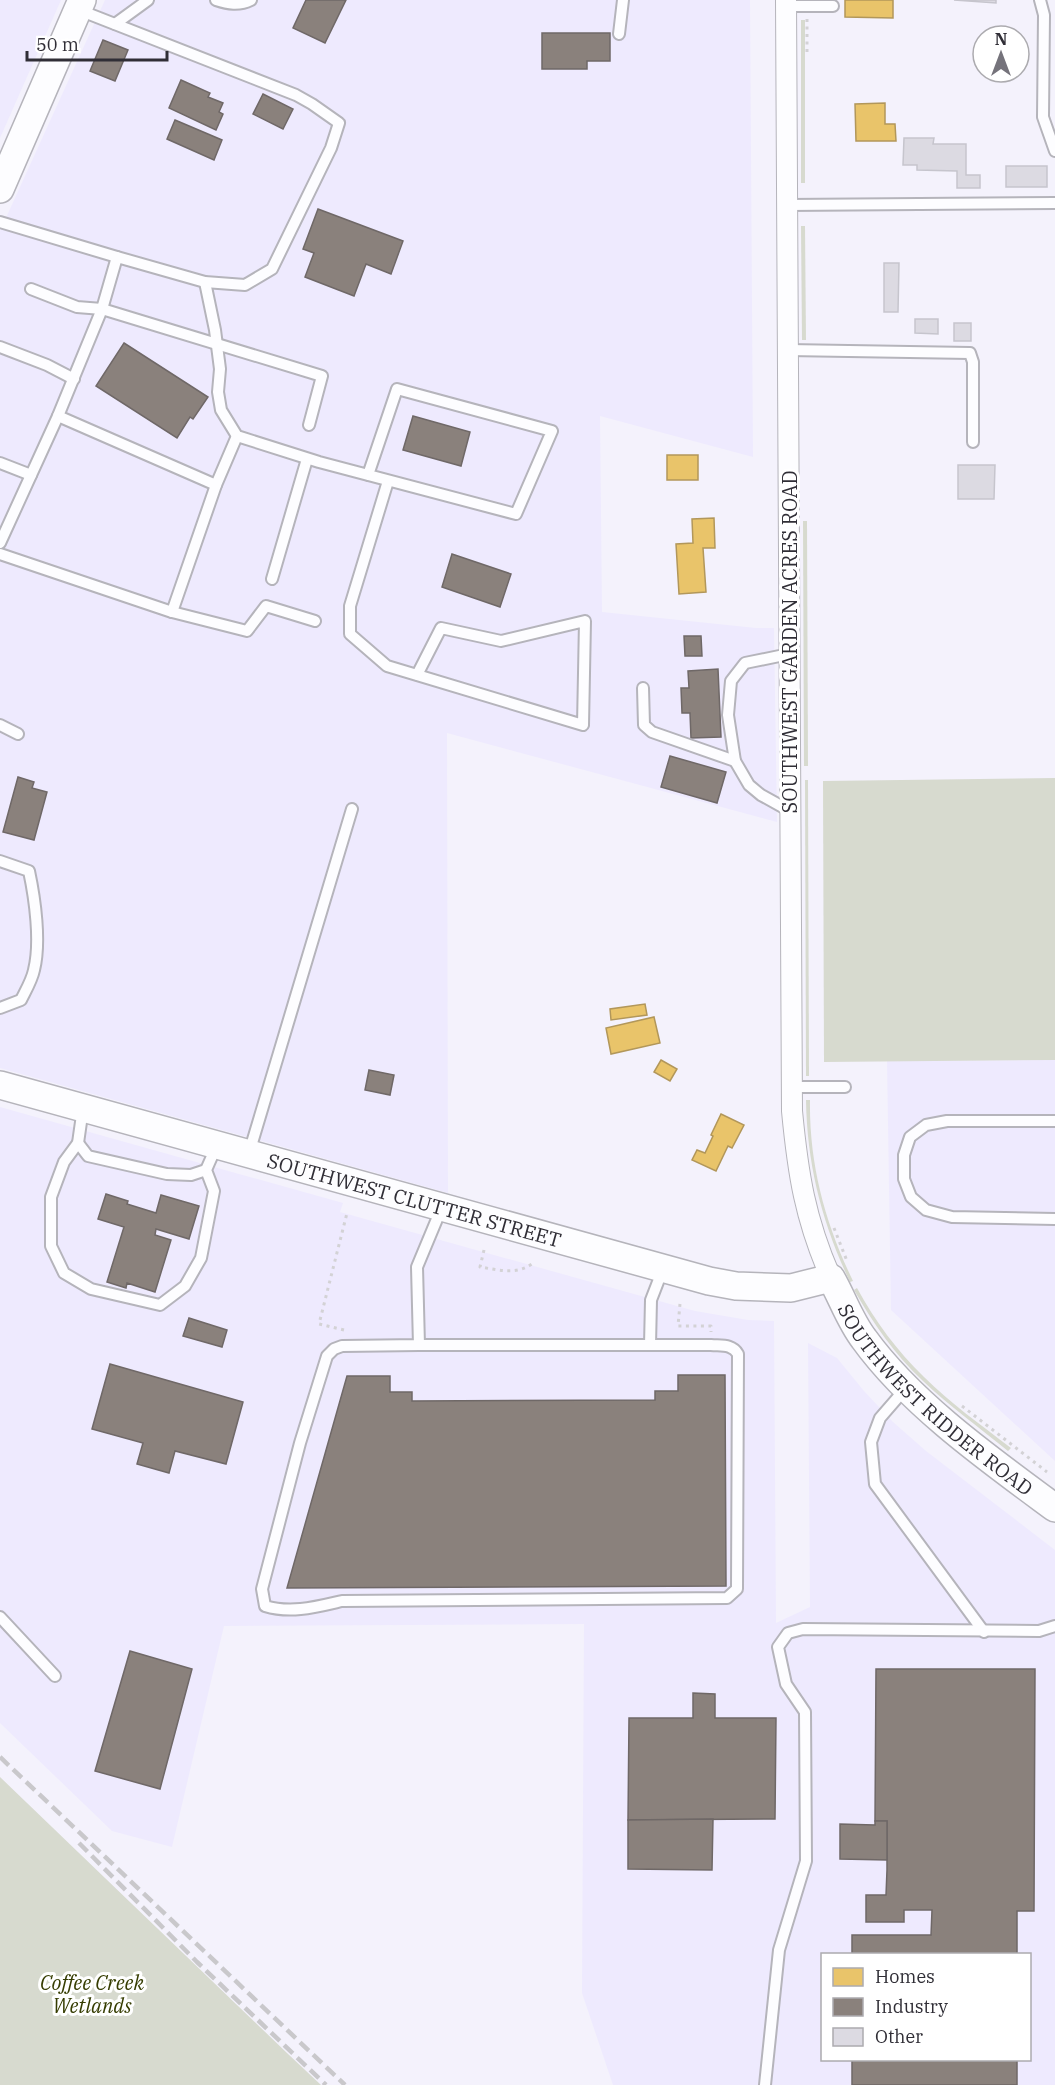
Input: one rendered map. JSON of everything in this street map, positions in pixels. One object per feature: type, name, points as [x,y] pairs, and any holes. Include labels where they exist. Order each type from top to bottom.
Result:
[{"type":"street","name":"SOUTHWEST GARDEN ACRES ROAD","points":[[786,3],[792,1111],[798,1170],[809,1220],[841,1273]]},
{"type":"street","points":[[0,189],[80,5]]},
{"type":"street","name":"SOUTHWEST CLUTTER STREET","points":[[0,1085],[710,1281],[736,1286],[791,1288],[841,1273]]},
{"type":"street","name":"SOUTHWEST RIDDER ROAD","points":[[841,1273],[863,1338],[906,1388],[948,1425],[1055,1508]]},
{"type":"lane","points":[[115,24],[148,0]]},
{"type":"lane","points":[[216,0],[228,4],[243,4],[251,0]]},
{"type":"lane","points":[[619,34],[623,0]]},
{"type":"lane","points":[[1040,0],[1044,15],[1043,117],[1055,151]]},
{"type":"lane","points":[[786,3],[833,6]]},
{"type":"lane","points":[[0,222],[205,282],[245,285],[272,269],[331,148],[339,123],[312,104],[296,95],[115,24],[80,5]]},
{"type":"lane","points":[[787,205],[1055,203]]},
{"type":"lane","points":[[0,543],[74,378],[102,309],[117,257]]},
{"type":"lane","points":[[205,282],[220,369],[218,392],[221,410],[237,436],[307,459],[516,514],[552,431],[397,389],[368,475]]},
{"type":"lane","points":[[31,289],[77,307],[102,309],[322,376],[309,425]]},
{"type":"lane","points":[[0,346],[47,364],[74,378]]},
{"type":"lane","points":[[788,350],[970,353],[973,362],[973,442]]},
{"type":"lane","points":[[58,416],[216,485]]},
{"type":"lane","points":[[172,612],[216,485],[237,436]]},
{"type":"lane","points":[[272,579],[307,459]]},
{"type":"lane","points":[[0,463],[31,475]]},
{"type":"lane","points":[[388,481],[350,606],[350,634],[387,666],[417,675],[583,724],[585,621],[501,641],[441,627],[417,675]]},
{"type":"lane","points":[[0,554],[172,612],[247,631],[266,606],[315,621]]},
{"type":"lane","points":[[789,654],[745,663],[731,681],[728,715],[735,762],[749,785],[761,795],[790,811]]},
{"type":"lane","points":[[643,688],[644,725],[652,732],[735,762]]},
{"type":"lane","points":[[0,725],[18,734]]},
{"type":"lane","points":[[249,1154],[352,809]]},
{"type":"lane","points":[[0,861],[29,871],[34,897],[37,937],[34,969],[21,1000],[0,1008]]},
{"type":"lane","points":[[792,1087],[845,1087]]},
{"type":"lane","points":[[84,1108],[78,1143],[64,1162],[51,1197],[51,1246],[64,1273],[91,1289],[160,1305],[185,1286],[201,1258],[214,1191],[206,1170],[217,1145]]},
{"type":"lane","points":[[1055,1120],[947,1120],[926,1125],[910,1137],[904,1155],[904,1179],[911,1197],[926,1210],[952,1217],[1055,1219]]},
{"type":"lane","points":[[78,1143],[88,1156],[167,1174],[191,1175],[206,1170]]},
{"type":"lane","points":[[419,1345],[417,1267],[442,1207]]},
{"type":"lane","points":[[650,1345],[651,1300],[663,1269]]},
{"type":"lane","points":[[419,1345],[711,1345],[735,1348],[738,1354],[737,1589],[734,1594],[727,1598],[342,1601],[305,1610],[274,1609],[265,1606],[262,1589],[300,1443],[327,1356],[334,1349],[348,1346],[419,1345]]},
{"type":"lane","points":[[906,1388],[880,1418],[871,1442],[874,1484],[984,1632]]},
{"type":"lane","points":[[0,1617],[55,1676]]},
{"type":"lane","points":[[765,2085],[779,1950],[806,1861],[805,1712],[786,1684],[778,1647],[788,1633],[804,1629],[984,1632],[1039,1631],[1055,1626]]},
{"type":"path","points":[[807,6],[807,64]]},
{"type":"path","points":[[347,1213],[319,1324],[347,1330],[348,1346]]},
{"type":"path","points":[[832,1222],[841,1273]]},
{"type":"path","points":[[484,1251],[480,1267],[512,1271],[525,1268],[532,1263]]},
{"type":"path","points":[[680,1304],[678,1326],[711,1326],[711,1345]]},
{"type":"path","points":[[955,1400],[1049,1474]]},
{"type":"shaded area","points":[[0,0],[61,0],[0,138]]},
{"type":"shaded area","points":[[105,0],[750,0],[753,457],[600,416],[602,612],[774,628],[777,822],[447,733],[448,1193],[0,1068],[0,231]]},
{"type":"shaded area","points":[[1055,1060],[1055,1461],[891,1310],[887,1061]]},
{"type":"shaded area","points":[[0,1107],[343,1203],[340,1212],[695,1311],[748,1320],[774,1321],[776,1623],[810,1607],[808,1343],[837,1358],[893,1422],[926,1451],[1055,1550],[1055,2085],[613,2085],[582,1993],[584,1624],[224,1626],[172,1847],[112,1831],[0,1723]]},
{"type":"green space","points":[[801,20],[805,20],[805,183],[801,183]]},
{"type":"green space","points":[[801,226],[805,226],[806,340],[802,340]]},
{"type":"green space","points":[[803,521],[807,521],[808,766],[804,766]]},
{"type":"green space","points":[[1055,778],[1055,1060],[824,1062],[823,781]]},
{"type":"green space","points":[[805,780],[808,780],[809,1076],[806,1076]]},
{"type":"green space","points":[[806,1100],[810,1100],[812,1147],[821,1193],[834,1237],[853,1281],[850,1282],[831,1238],[818,1193],[809,1148]]},
{"type":"green space","points":[[857,1288],[887,1335],[914,1367],[955,1405],[1011,1448],[1008,1451],[943,1399],[913,1371],[877,1326],[854,1290]]},
{"type":"green space","name":"Coffee Creek Wetlands","points":[[0,1777],[287,2053],[321,2085],[0,2085]]},
{"type":"building: Homes","points":[[845,0],[893,0],[893,18],[845,17]]},
{"type":"building: Homes","points":[[885,103],[885,124],[895,124],[896,141],[856,141],[855,104]]},
{"type":"building: Homes","points":[[667,455],[698,455],[698,480],[667,480]]},
{"type":"building: Homes","points":[[714,518],[715,548],[703,548],[706,592],[679,594],[676,544],[693,543],[692,519]]},
{"type":"building: Homes","points":[[645,1004],[647,1015],[611,1020],[610,1009]]},
{"type":"building: Homes","points":[[654,1017],[660,1043],[611,1054],[606,1028]]},
{"type":"building: Homes","points":[[661,1060],[677,1069],[670,1081],[654,1072]]},
{"type":"building: Homes","points":[[721,1114],[744,1125],[732,1148],[728,1146],[716,1171],[692,1160],[697,1150],[705,1153]]},
{"type":"building: Industry","points":[[306,0],[346,0],[325,43],[293,28]]},
{"type":"building: Industry","points":[[542,33],[610,33],[610,61],[587,61],[587,69],[542,69]]},
{"type":"building: Industry","points":[[103,40],[128,50],[115,81],[90,71]]},
{"type":"building: Industry","points":[[181,80],[210,93],[208,97],[223,103],[219,112],[223,114],[216,130],[169,108]]},
{"type":"building: Industry","points":[[263,94],[293,109],[283,129],[253,114]]},
{"type":"building: Industry","points":[[175,120],[222,140],[214,160],[167,139]]},
{"type":"building: Industry","points":[[318,209],[403,241],[391,274],[366,264],[354,296],[305,277],[314,253],[303,249]]},
{"type":"building: Industry","points":[[124,343],[208,397],[193,419],[190,417],[177,438],[96,386]]},
{"type":"building: Industry","points":[[413,416],[470,432],[461,466],[403,450]]},
{"type":"building: Industry","points":[[452,554],[511,574],[500,607],[442,587]]},
{"type":"building: Industry","points":[[684,636],[701,636],[702,656],[685,656]]},
{"type":"building: Industry","points":[[718,669],[721,737],[691,738],[690,713],[682,713],[681,688],[689,688],[688,671]]},
{"type":"building: Industry","points":[[670,756],[726,772],[717,803],[661,787]]},
{"type":"building: Industry","points":[[18,777],[34,782],[32,788],[47,792],[34,840],[3,832]]},
{"type":"building: Industry","points":[[369,1070],[394,1075],[390,1095],[365,1090]]},
{"type":"building: Industry","points":[[106,1194],[128,1201],[127,1204],[156,1213],[161,1195],[199,1206],[189,1239],[156,1229],[155,1235],[171,1240],[155,1292],[127,1283],[126,1288],[107,1282],[124,1227],[98,1219]]},
{"type":"building: Industry","points":[[189,1318],[227,1330],[222,1347],[183,1336]]},
{"type":"building: Industry","points":[[110,1364],[243,1402],[226,1464],[175,1451],[169,1473],[137,1464],[143,1443],[92,1429]]},
{"type":"building: Industry","points":[[678,1375],[725,1375],[726,1586],[287,1588],[347,1376],[390,1376],[390,1392],[412,1392],[412,1401],[655,1400],[655,1391],[678,1391]]},
{"type":"building: Industry","points":[[130,1651],[192,1669],[160,1789],[95,1771]]},
{"type":"building: Industry","points":[[876,1669],[1035,1669],[1034,1911],[1017,1911],[1017,1953],[852,1953],[852,1935],[931,1935],[932,1910],[904,1910],[904,1922],[866,1922],[866,1895],[886,1895],[887,1821],[875,1821]]},
{"type":"building: Industry","points":[[693,1693],[715,1694],[715,1718],[776,1718],[775,1819],[628,1820],[629,1718],[693,1718]]},
{"type":"building: Industry","points":[[713,1819],[712,1870],[628,1869],[628,1820]]},
{"type":"building: Industry","points":[[875,1821],[887,1821],[887,1860],[840,1859],[840,1824],[875,1825]]},
{"type":"building: Industry","points":[[852,2061],[1017,2061],[1017,2085],[852,2085]]},
{"type":"building: Other","points":[[954,0],[996,0],[996,3]]},
{"type":"building: Other","points":[[904,138],[934,138],[933,144],[966,144],[966,175],[980,175],[980,188],[957,188],[957,171],[917,170],[917,165],[903,165]]},
{"type":"building: Other","points":[[1006,166],[1047,166],[1047,187],[1006,187]]},
{"type":"building: Other","points":[[884,263],[899,263],[898,312],[884,312]]},
{"type":"building: Other","points":[[915,319],[938,319],[938,334],[915,333]]},
{"type":"building: Other","points":[[954,323],[971,323],[971,341],[954,341]]},
{"type":"building: Other","points":[[958,465],[995,465],[994,499],[958,499]]},
{"type":"railway","points":[[0,1757],[345,2085]]},
{"type":"railway","points":[[79,1843],[197,1962],[326,2085]]}]
